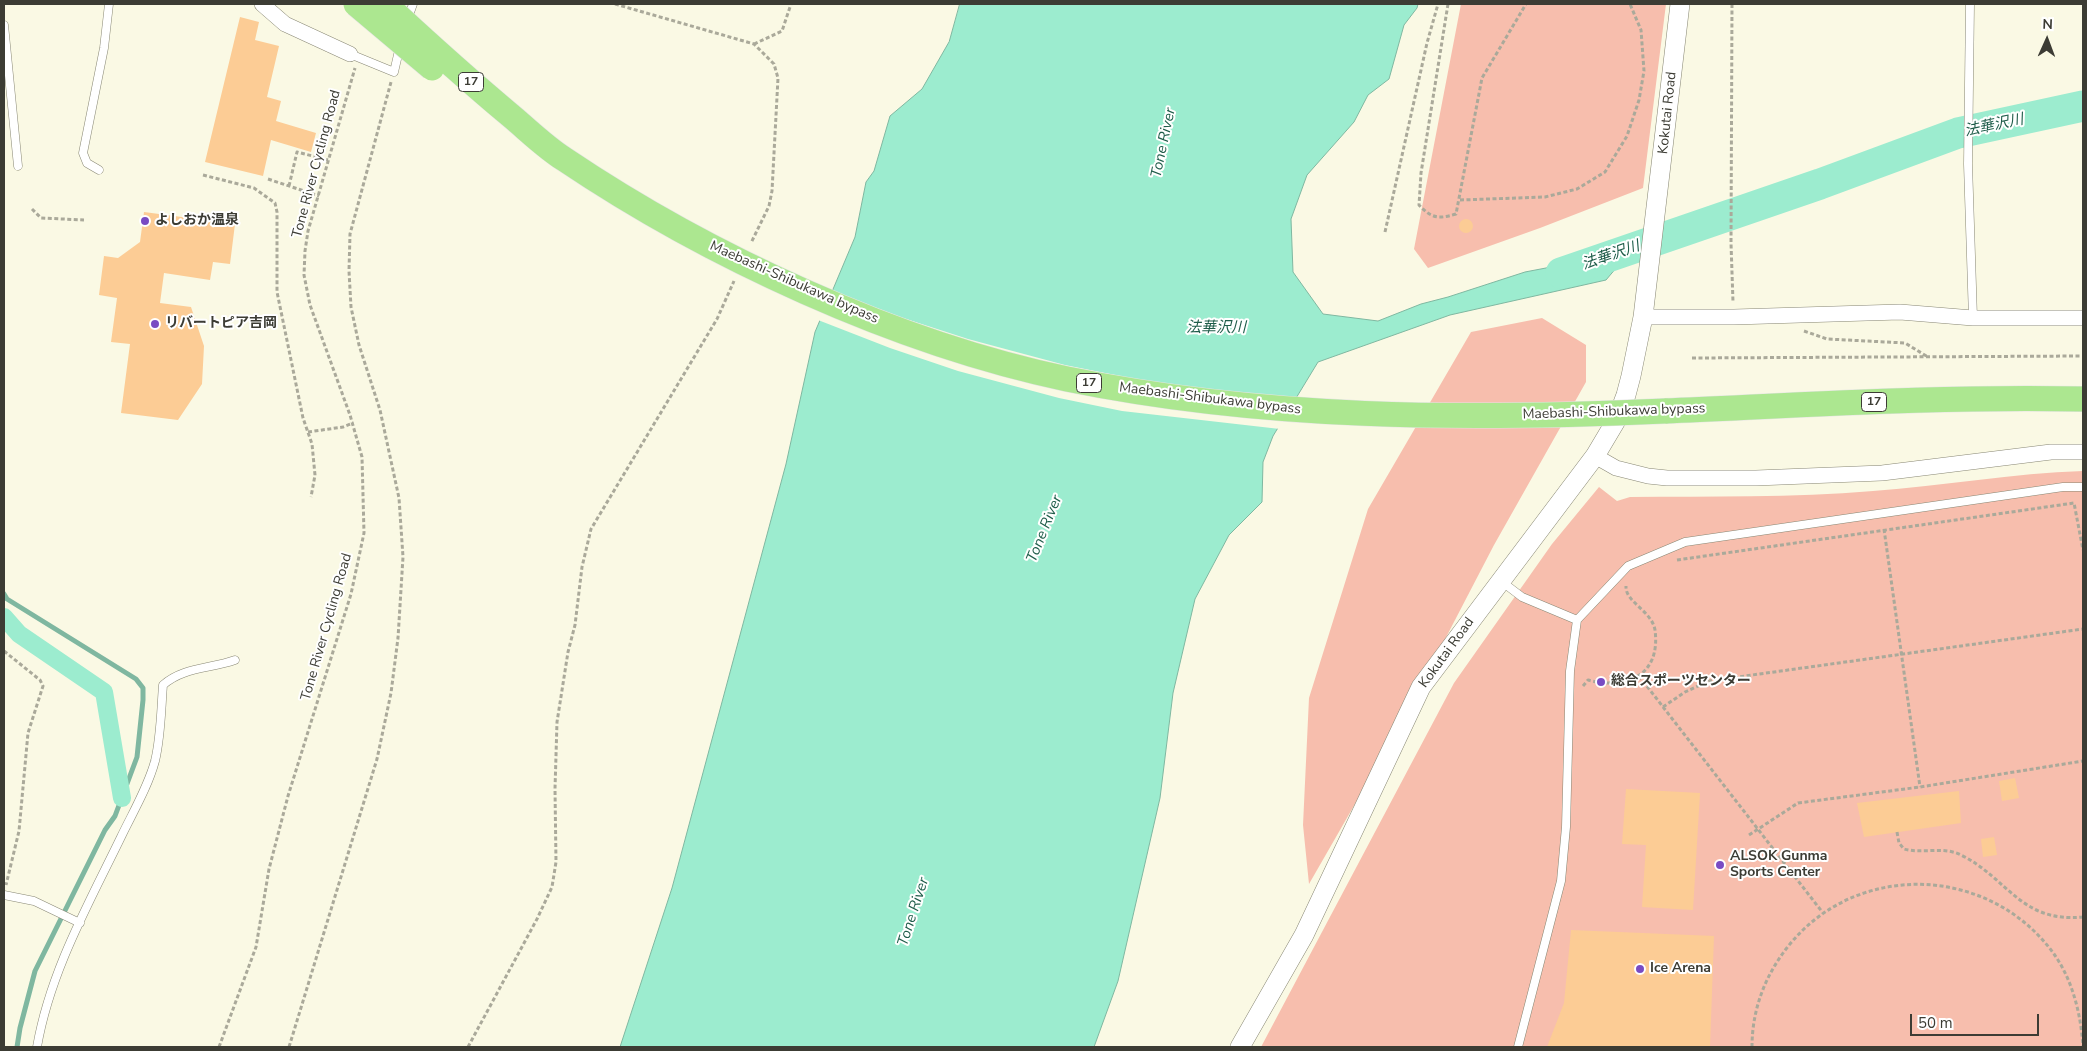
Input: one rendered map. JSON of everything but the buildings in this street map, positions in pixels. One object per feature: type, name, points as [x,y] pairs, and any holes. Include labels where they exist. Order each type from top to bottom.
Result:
[{"type":"highway","points":[[356,4],[413,54],[500,119],[561,157]]},
{"type":"highway","name":"Maebashi-Shibukawa bypass","points":[[385,4],[455,69],[561,157],[623,196],[726,254],[837,305],[965,352],[1064,378],[1189,400],[1311,411],[1387,414],[1525,416],[1845,403],[2083,399]]},
{"type":"street","points":[[262,4],[285,24],[353,60]]},
{"type":"street","name":"Kokutai Road","points":[[1240,1047],[1304,935],[1421,687],[1596,456],[1617,419],[1632,376],[1643,318],[1680,4]]},
{"type":"street","points":[[1643,318],[1734,318],[1900,312],[1973,318],[2083,318]]},
{"type":"street","points":[[1596,456],[1616,468],[1648,476],[1667,478],[1756,478],[1882,473],[2051,452],[2083,452]]},
{"type":"lane","points":[[99,170],[86,163],[83,153],[104,48],[109,4]]},
{"type":"lane","points":[[353,60],[394,72],[403,32],[412,4]]},
{"type":"lane","points":[[1970,4],[1968,160],[1973,318]]},
{"type":"lane","points":[[4,25],[18,166]]},
{"type":"lane","points":[[1518,1047],[1561,882],[1566,827],[1570,671],[1577,620],[1628,566],[1684,542],[2063,487],[2083,486]]},
{"type":"lane","points":[[1500,581],[1522,597],[1577,620]]},
{"type":"lane","points":[[37,1047],[60,968],[78,921],[147,782],[155,760],[162,715],[163,685],[173,676],[189,670],[219,666],[235,660]]},
{"type":"lane","points":[[4,895],[34,901],[78,921]]},
{"type":"path","points":[[615,4],[754,44],[774,64],[778,78],[772,191],[769,206],[749,250]]},
{"type":"path","points":[[754,44],[782,31],[791,4]]},
{"type":"path","points":[[1386,232],[1427,44],[1438,4]]},
{"type":"path","points":[[1448,4],[1420,174],[1419,205],[1428,215],[1442,218],[1456,214],[1482,78],[1526,4]]},
{"type":"path","points":[[1460,200],[1545,197],[1577,189],[1605,172],[1627,136],[1640,100],[1644,71],[1641,30],[1630,4]]},
{"type":"path","points":[[1732,4],[1731,233],[1734,318]]},
{"type":"path","name":"Tone River Cycling Road","points":[[219,1047],[256,947],[269,869],[288,796],[351,594],[360,559],[364,533],[362,457],[353,423],[310,306],[304,275],[308,232],[319,196],[353,60]]},
{"type":"path","points":[[289,1047],[377,759],[391,693],[398,638],[403,557],[399,498],[380,410],[359,345],[351,307],[349,271],[350,234],[394,72]]},
{"type":"path","points":[[287,186],[297,152],[328,160]]},
{"type":"path","points":[[203,175],[254,188],[275,203],[277,212],[276,292],[303,418],[312,444],[315,475],[311,497]]},
{"type":"path","points":[[268,180],[319,196]]},
{"type":"path","points":[[32,209],[41,218],[84,220]]},
{"type":"path","points":[[468,1047],[552,887],[556,862],[554,789],[557,722],[568,652],[575,625],[582,567],[591,529],[717,319],[737,276]]},
{"type":"path","points":[[1780,316],[1799,329],[1827,339],[1905,343],[1928,357]]},
{"type":"path","points":[[1692,358],[2083,356]]},
{"type":"path","points":[[308,432],[343,427],[353,423]]},
{"type":"path","points":[[1671,561],[2074,503],[2083,550]]},
{"type":"path","points":[[1884,529],[1920,788]]},
{"type":"path","points":[[1582,694],[1583,685],[1588,680],[1606,684],[1619,684],[1632,680],[1645,671],[1652,658],[1655,629],[1651,620],[1626,591],[1626,586],[1630,580]]},
{"type":"path","points":[[1663,707],[1685,692],[1709,681],[2083,629]]},
{"type":"path","points":[[4,651],[40,680],[43,686],[28,733],[19,831],[4,895]]},
{"type":"path","points":[[1638,676],[1823,913]]},
{"type":"path","points":[[1749,835],[1757,828],[1798,804],[1920,788],[2083,761]]},
{"type":"path","points":[[1897,832],[1899,843],[1904,849],[1958,853],[1973,861],[2014,897],[2030,908],[2051,915],[2071,918],[2083,916]]},
{"type":"path","points":[[1752,1047],[1752,1030],[1760,995],[1775,963],[1796,935],[1823,913],[1856,895],[1892,886],[1920,884],[1965,890],[2000,905],[2030,927],[2054,955],[2072,987],[2082,1023],[2083,1047]]},
{"type":"shaded area","points":[[1461,4],[1666,4],[1643,188],[1540,228],[1428,268],[1414,249]]},
{"type":"shaded area","points":[[1542,318],[1586,345],[1586,382],[1494,545],[1402,722],[1309,884],[1303,825],[1309,698],[1368,509],[1471,332]]},
{"type":"shaded area","name":"ALSOK Gunma Sports Center","points":[[2083,471],[2083,1047],[1261,1047],[1454,683],[1552,544],[1599,487],[1617,501],[1630,497],[1812,495],[1899,489],[2030,474]]},
{"type":"water","name":"Tone River","points":[[960,4],[1418,4],[1404,25],[1389,79],[1368,95],[1354,122],[1307,175],[1291,219],[1293,272],[1323,314],[1378,321],[1421,304],[1525,272],[1598,258],[1617,267],[1606,280],[1450,315],[1318,362],[1273,436],[1263,462],[1262,502],[1229,535],[1195,599],[1173,693],[1160,798],[1118,981],[1094,1047],[620,1047],[672,888],[786,464],[815,332],[855,237],[866,182],[874,171],[890,116],[922,89],[949,42]]},
{"type":"pier","points":[[830,290],[900,317],[968,339],[1065,365],[1189,387],[1299,399],[1280,429],[1122,411],[1059,398],[958,371],[890,348],[818,320]]},
{"type":"waterway","name":"法華沢川","points":[[1561,273],[1820,184],[1958,133],[2083,106]]},
{"type":"waterway","points":[[4,594],[7,599],[136,679],[143,688],[137,757],[115,816],[105,830],[35,971],[17,1047]]},
{"type":"waterway","points":[[4,617],[19,634],[104,692],[122,798]]},
{"type":"place","name":"よしおか温泉","points":[[145,221]]},
{"type":"place","name":"リバートピア吉岡","points":[[155,324]]},
{"type":"place","name":"総合スポーツセンター","points":[[1601,682]]},
{"type":"place","name":"ALSOK Gunma Sports Center","points":[[1720,865]]},
{"type":"place","name":"Ice Arena","points":[[1640,969]]}]
